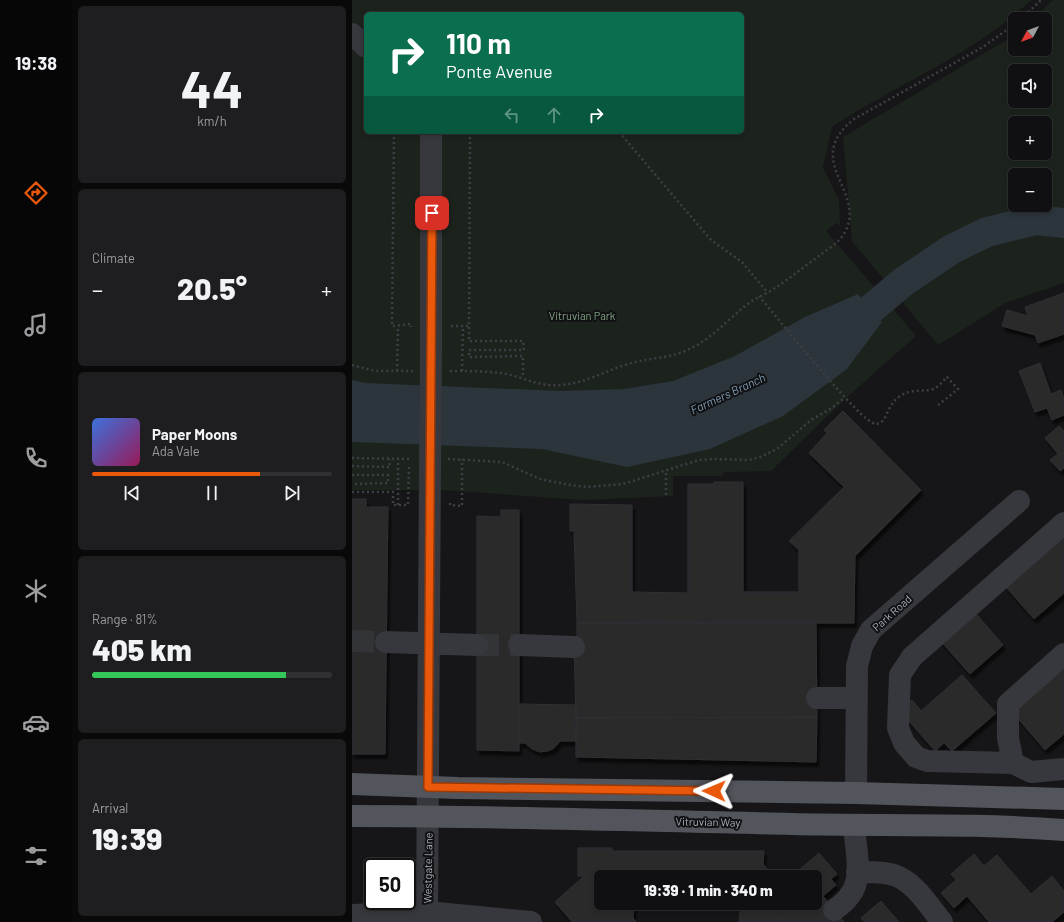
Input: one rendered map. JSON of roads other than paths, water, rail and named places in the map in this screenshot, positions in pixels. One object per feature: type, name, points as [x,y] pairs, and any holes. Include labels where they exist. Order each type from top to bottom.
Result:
[{"type":"main road","points":[[352,784],[428,787],[1064,799]]},
{"type":"main road","points":[[854,825],[856,794]]},
{"type":"main road","name":"Vitruvian Way","points":[[352,816],[428,816],[854,825],[962,825],[1064,830]]},
{"type":"street","name":"Westgate Lane","points":[[432,134],[431,350],[423,462],[428,643],[428,816],[432,917],[531,922]]},
{"type":"street","name":"Park Road","points":[[856,794],[857,666],[862,646],[871,630],[1019,501]]},
{"type":"street","points":[[1064,523],[912,657],[900,675],[898,728],[904,743],[916,756],[927,761],[1022,768],[1064,769]]},
{"type":"street","points":[[386,642],[477,645]]},
{"type":"street","points":[[519,645],[574,647]]},
{"type":"street","points":[[1030,798],[1022,768],[1008,738],[1008,704],[1064,654]]},
{"type":"street","points":[[817,698],[856,698]]},
{"type":"street","points":[[834,910],[851,895],[855,886],[857,872],[854,825]]},
{"type":"street","points":[[857,872],[880,872],[895,875],[911,885],[942,922]]},
{"type":"street","points":[[352,915],[432,917]]},
{"type":"water","points":[[858,294],[882,322],[847,369],[783,416],[710,449],[627,467],[542,449],[352,442],[352,380],[365,383],[560,391],[625,389],[673,381],[735,356],[805,317]]},
{"type":"waterway","name":"Farmers Branch","points":[[837,332],[871,309],[903,282],[952,249],[987,232],[1036,220],[1064,223]]},
{"type":"tunnel","points":[[352,641],[386,642]]},
{"type":"tunnel","points":[[477,645],[519,645]]},
{"type":"park label","name":"Vitruvian Park","points":[[582,316]]}]
